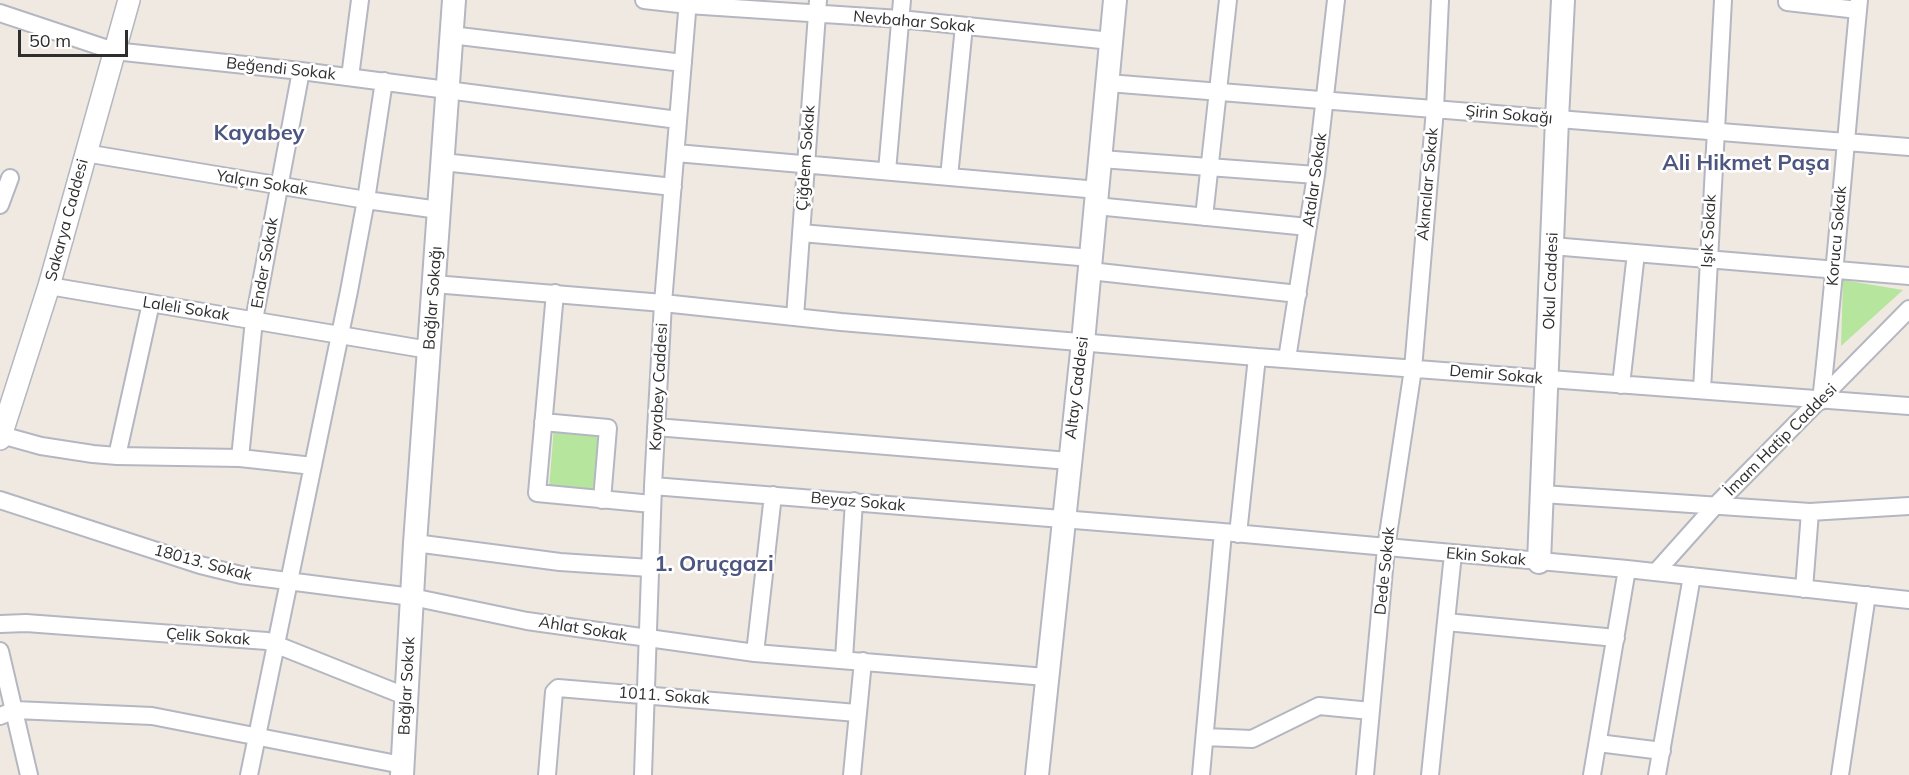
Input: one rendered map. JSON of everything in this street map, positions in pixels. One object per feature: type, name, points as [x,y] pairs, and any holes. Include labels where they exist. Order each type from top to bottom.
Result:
[{"type":"main road","name":"Bağlar Sokağı","points":[[412,597],[454,0]]},
{"type":"main road","name":"Altay Caddesi","points":[[1037,775],[1062,519],[1083,342],[1115,0]]},
{"type":"main road","name":"Okul Caddesi","points":[[1539,562],[1563,0]]},
{"type":"main road","name":"Bağlar Sokak","points":[[402,770],[412,597]]},
{"type":"street","name":"Sakarya Caddesi","points":[[1,437],[49,286],[129,0]]},
{"type":"street","points":[[350,77],[360,0]]},
{"type":"street","name":"Nevbahar Sokak","points":[[644,0],[817,6],[900,19],[1112,41]]},
{"type":"street","points":[[886,171],[902,0]]},
{"type":"street","points":[[1204,217],[1228,0]]},
{"type":"street","name":"Atalar Sokak","points":[[1287,359],[1316,175],[1336,0]]},
{"type":"street","name":"Akıncılar Sokak","points":[[1413,369],[1435,109],[1440,0]]},
{"type":"street","name":"Işık Sokak","points":[[1702,390],[1723,0]]},
{"type":"street","points":[[1787,0],[1787,2],[1858,5]]},
{"type":"street","name":"Kayabey Caddesi","points":[[643,775],[652,504],[663,303],[688,2]]},
{"type":"street","name":"Korucu Sokak","points":[[1821,401],[1858,5]]},
{"type":"street","name":"Çiğdem Sokak","points":[[795,317],[817,6]]},
{"type":"street","name":"Beğendi Sokak","points":[[0,13],[114,51],[301,70],[678,120]]},
{"type":"street","points":[[949,177],[964,26]]},
{"type":"street","points":[[451,35],[683,63]]},
{"type":"street","name":"Ender Sokak","points":[[240,458],[254,320],[301,70]]},
{"type":"street","points":[[249,775],[340,335],[366,200],[384,81]]},
{"type":"street","name":"Şirin Sokağı","points":[[1108,83],[1909,147]]},
{"type":"street","name":"Yalçın Sokak","points":[[85,153],[439,210]]},
{"type":"street","points":[[676,153],[949,177],[1097,198],[1204,217],[1308,227]]},
{"type":"street","points":[[1101,159],[1316,175]]},
{"type":"street","points":[[443,162],[673,187]]},
{"type":"street","points":[[0,205],[10,178]]},
{"type":"street","points":[[801,233],[1090,265],[1298,294]]},
{"type":"street","points":[[1552,246],[1909,276]]},
{"type":"street","points":[[1621,385],[1636,253]]},
{"type":"street","name":"Demir Sokak","points":[[434,284],[1257,357],[1909,406]]},
{"type":"street","name":"Laleli Sokak","points":[[49,286],[429,350]]},
{"type":"street","points":[[555,293],[537,493],[652,504]]},
{"type":"street","points":[[117,456],[151,303]]},
{"type":"street","name":"İmam Hatip Caddesi","points":[[1656,572],[1715,506],[1821,401],[1909,309]]},
{"type":"street","points":[[1202,775],[1231,533],[1257,357]]},
{"type":"street","name":"Dede Sokak","points":[[1365,775],[1386,548],[1413,369]]},
{"type":"street","points":[[543,422],[608,428],[602,500]]},
{"type":"street","points":[[656,428],[1069,461]]},
{"type":"street","points":[[1,437],[41,446],[117,456],[240,458],[313,466]]},
{"type":"street","name":"Beyaz Sokak","points":[[653,486],[1062,519]]},
{"type":"street","points":[[1542,494],[1810,512],[1909,506]]},
{"type":"street","points":[[755,653],[773,495]]},
{"type":"street","name":"18013. Sokak","points":[[0,500],[200,566],[289,583],[412,597]]},
{"type":"street","points":[[844,659],[855,501]]},
{"type":"street","points":[[1804,589],[1810,512]]},
{"type":"street","name":"Ekin Sokak","points":[[1062,519],[1627,569],[1909,600]]},
{"type":"street","points":[[415,543],[560,562],[650,568]]},
{"type":"street","points":[[1430,775],[1454,554]]},
{"type":"street","points":[[1592,775],[1627,569]]},
{"type":"street","points":[[1657,775],[1692,576]]},
{"type":"street","points":[[1840,775],[1867,595]]},
{"type":"street","name":"Ahlat Sokak","points":[[412,597],[527,621],[755,653],[1046,677]]},
{"type":"street","points":[[1446,622],[1616,638]]},
{"type":"street","name":"Çelik Sokak","points":[[0,624],[26,623],[267,641],[405,696]]},
{"type":"street","points":[[0,651],[7,713],[29,775]]},
{"type":"street","points":[[852,775],[863,661]]},
{"type":"street","name":"1011. Sokak","points":[[547,775],[554,692],[558,688],[858,713]]},
{"type":"street","points":[[1205,737],[1252,739],[1319,706],[1371,711]]},
{"type":"street","points":[[7,713],[152,716],[258,735],[402,770]]},
{"type":"street","points":[[1598,743],[1662,752]]},
{"type":"green space","points":[[1843,280],[1903,290],[1841,346]]},
{"type":"green space","points":[[554,427],[603,431],[598,493],[549,489]]},
{"type":"district","name":"Kayabey","points":[[259,133]]},
{"type":"district","name":"Ali Hikmet Paşa","points":[[1746,163]]},
{"type":"district","name":"1. Oruçgazi","points":[[714,564]]}]
